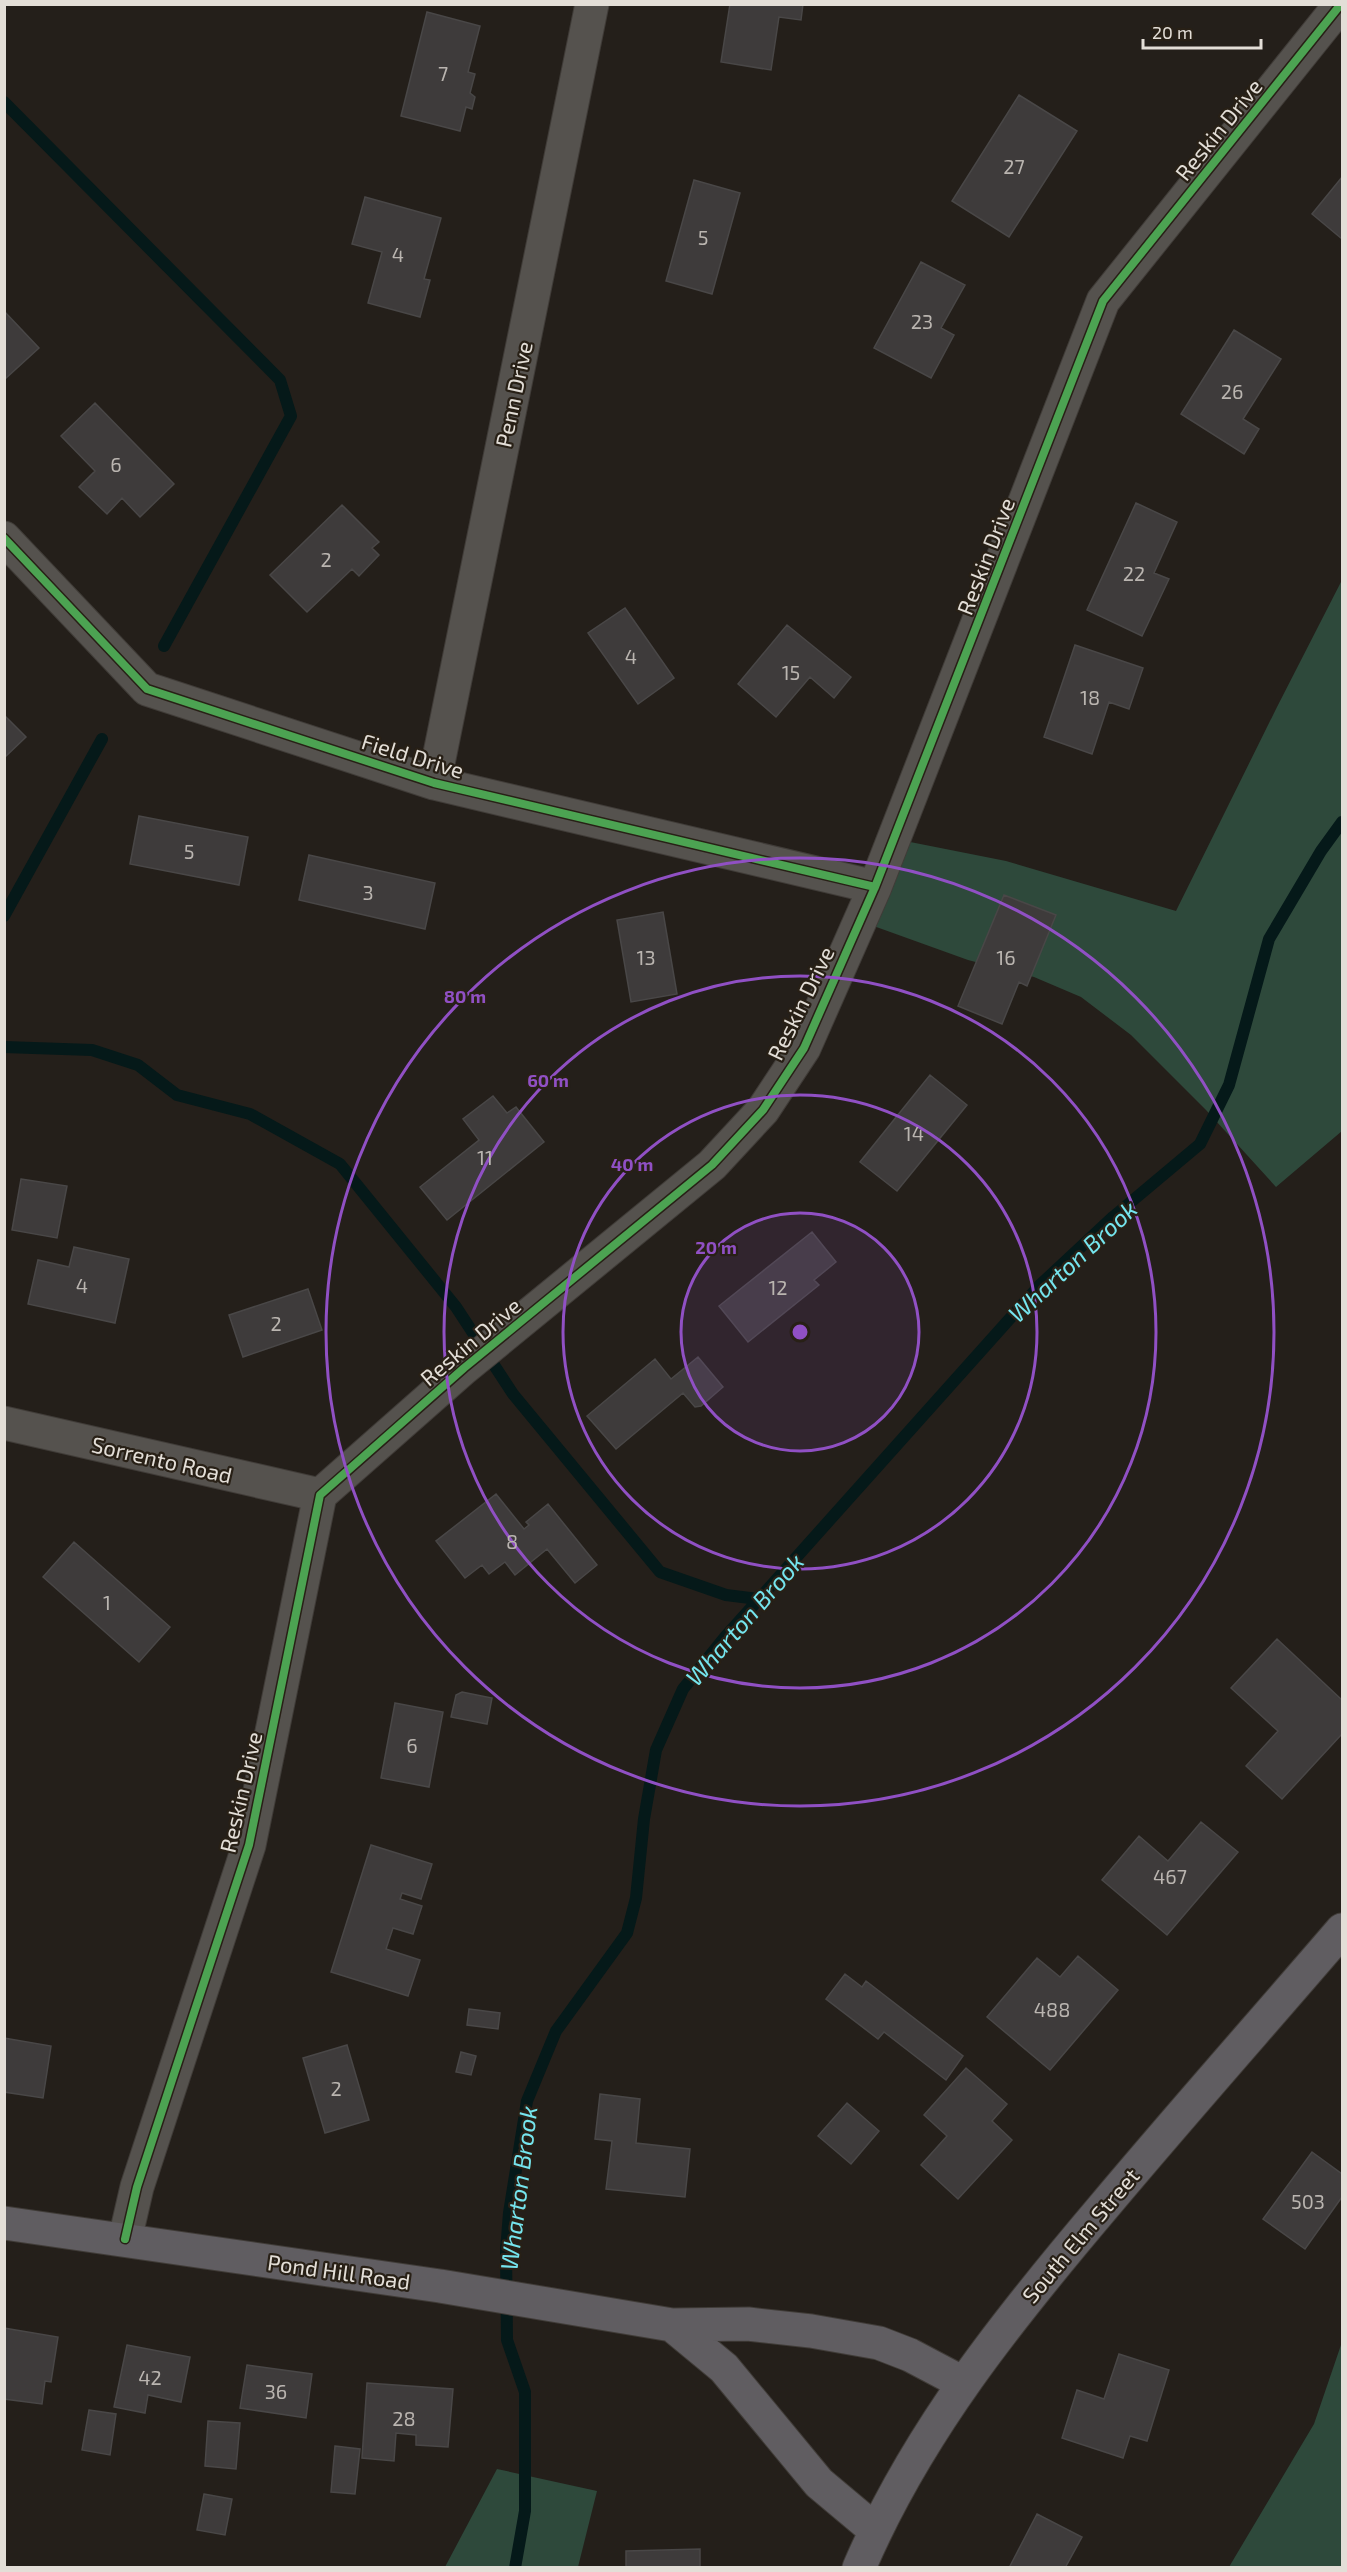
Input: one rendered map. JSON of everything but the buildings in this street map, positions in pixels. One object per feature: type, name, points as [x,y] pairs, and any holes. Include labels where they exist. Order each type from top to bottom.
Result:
[{"type":"main road","name":"South Elm Street","points":[[858,2568],[875,2530],[913,2459],[963,2383],[1038,2283],[1342,1930]]},
{"type":"main road","name":"Pond Hill Road","points":[[4,2223],[440,2286],[672,2325],[748,2324],[811,2331],[879,2343],[910,2355],[963,2383]]},
{"type":"main road","name":"Pond Hill Road","points":[[672,2325],[724,2368],[819,2482],[875,2530]]},
{"type":"street","name":"Penn Drive","points":[[434,783],[592,4]]},
{"type":"street","name":"Reskin Drive","points":[[125,2239],[136,2187],[249,1845],[320,1495],[464,1368],[712,1165],[763,1110],[804,1048],[874,887],[1103,301],[1341,4]]},
{"type":"street","name":"Field Drive","points":[[4,538],[147,689],[434,783],[874,887]]},
{"type":"street","name":"Sorrento Road","points":[[4,1423],[320,1495]]},
{"type":"green space","points":[[1342,580],[1342,1131],[1276,1187],[1206,1110],[1131,1035],[1081,997],[1034,977],[968,960],[868,924],[885,837],[1006,861],[1176,911]]},
{"type":"green space","points":[[1342,2342],[1342,2567],[1229,2567],[1314,2424]]},
{"type":"green space","points":[[497,2469],[597,2491],[578,2567],[445,2567]]},
{"type":"waterway","points":[[4,102],[280,380],[291,416],[164,646]]},
{"type":"waterway","points":[[4,916],[102,739]]},
{"type":"waterway","name":"Wharton Brook","points":[[515,2568],[525,2511],[525,2392],[507,2340],[506,2251],[509,2213],[527,2101],[556,2031],[627,1933],[636,1898],[644,1819],[656,1750],[683,1689],[725,1637],[1039,1286],[1113,1217],[1200,1144],[1229,1085],[1269,939],[1321,851],[1342,822]]},
{"type":"waterway","points":[[4,1047],[92,1050],[138,1065],[177,1095],[250,1114],[340,1164],[456,1307],[513,1394],[660,1572],[726,1595],[758,1599]]},
{"type":"cycle path","points":[[125,2239],[137,2187],[249,1845],[320,1495],[464,1368],[712,1165],[763,1110],[804,1048],[875,887],[1103,301],[1341,4]]},
{"type":"cycle path","points":[[4,538],[147,689],[434,783],[875,887]]}]
